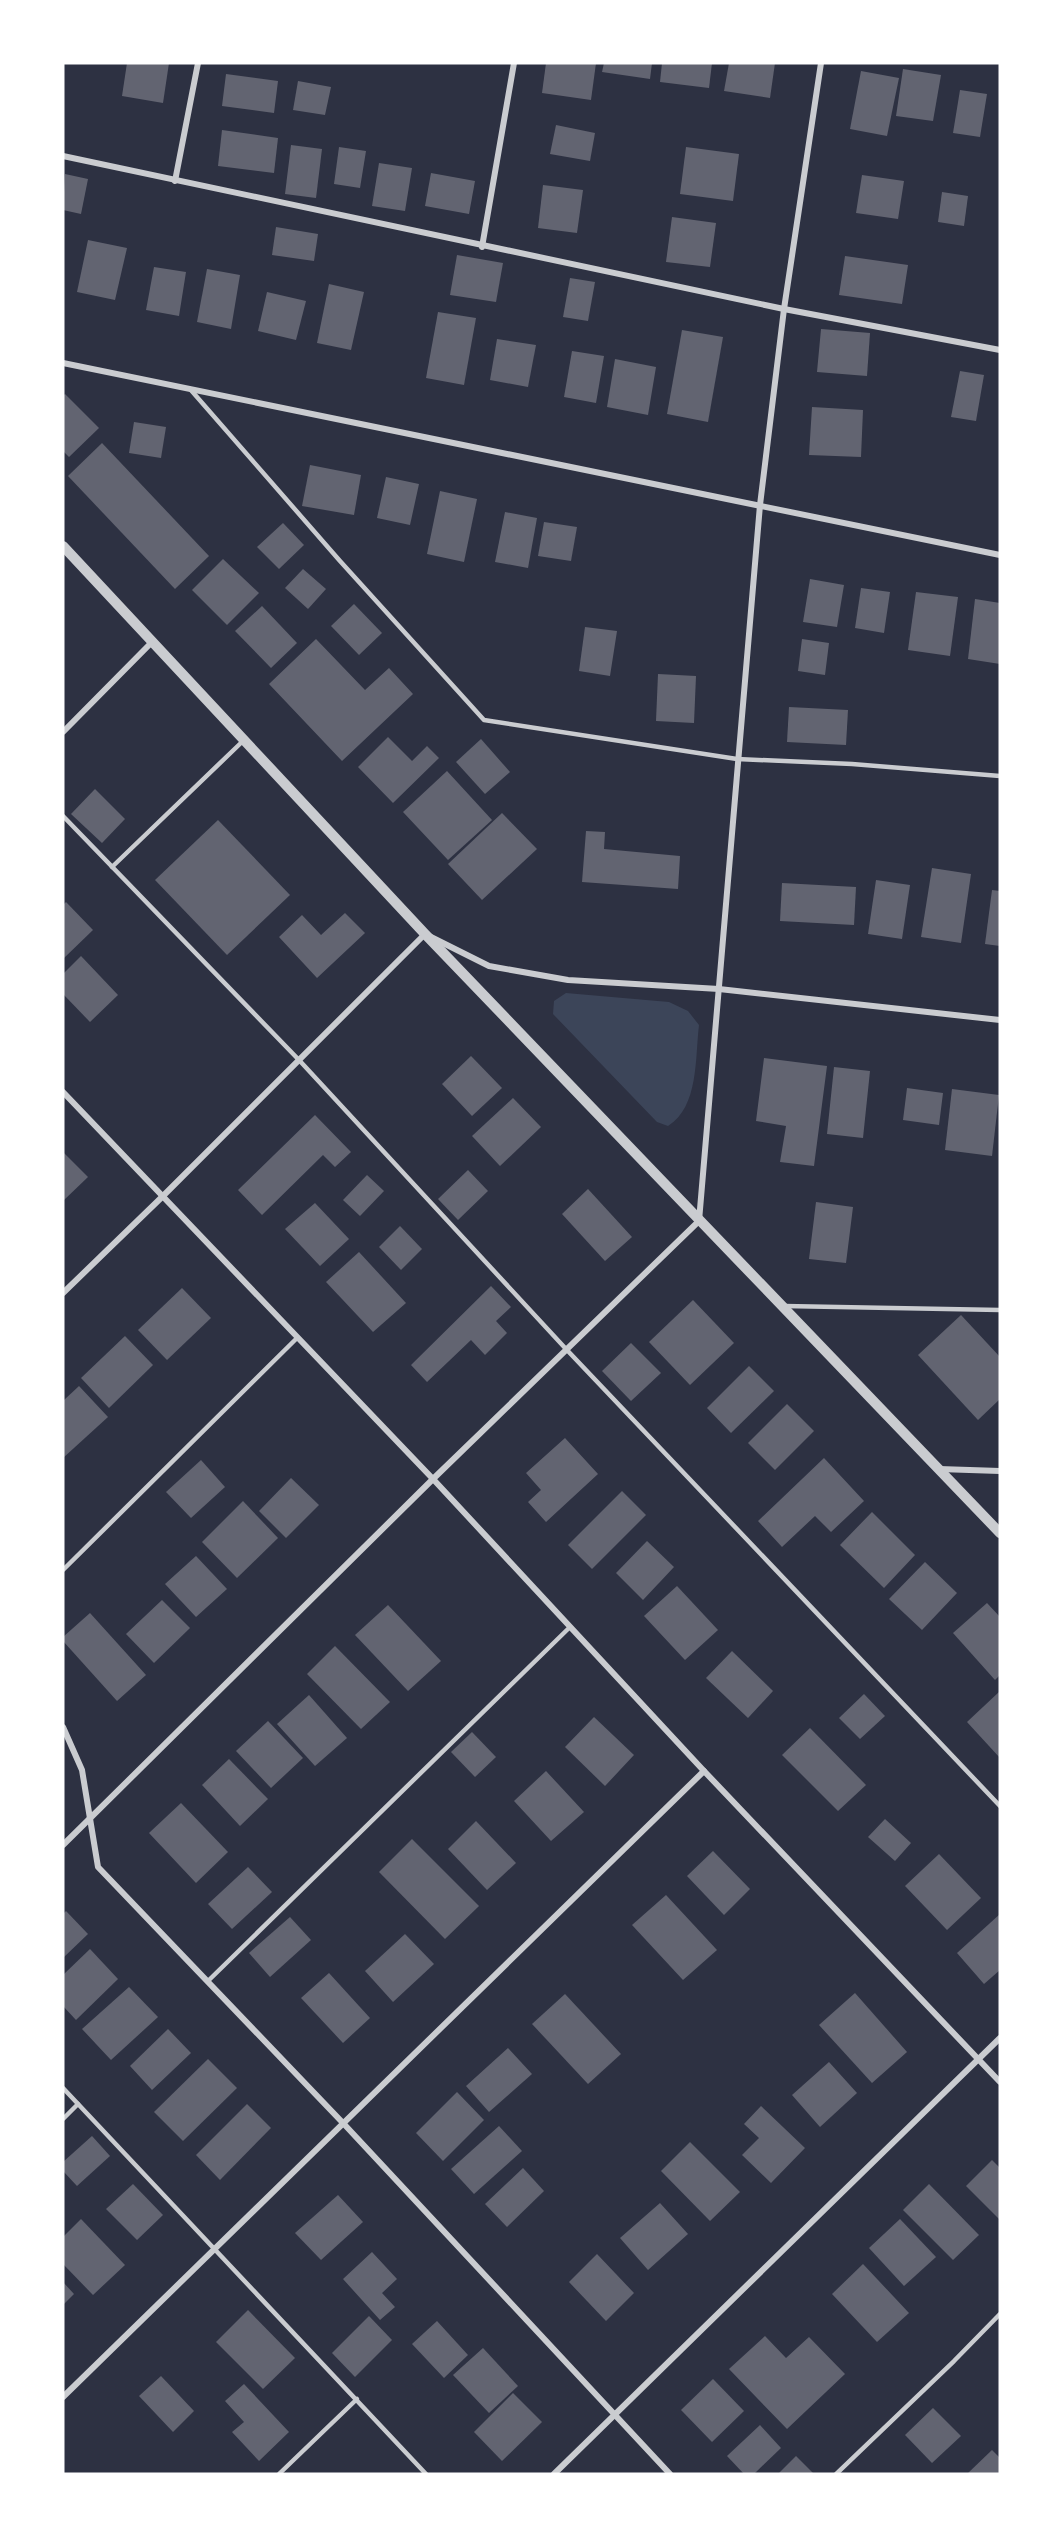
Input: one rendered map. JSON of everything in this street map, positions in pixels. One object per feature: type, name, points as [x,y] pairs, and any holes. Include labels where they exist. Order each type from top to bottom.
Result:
[{"type":"street","points":[[175,181],[198,63]]},
{"type":"street","points":[[482,247],[514,63]]},
{"type":"street","points":[[63,1845],[433,1479],[699,1221],[760,506],[784,309],[821,63]]},
{"type":"street","points":[[63,156],[482,247],[784,309],[1000,350]]},
{"type":"street","points":[[63,363],[1000,555]]},
{"type":"street","points":[[63,546],[425,934],[1000,1533]]},
{"type":"street","points":[[63,732],[153,641]]},
{"type":"street","points":[[425,934],[489,966],[568,980],[719,989],[1000,1020]]},
{"type":"street","points":[[63,1293],[425,934]]},
{"type":"street","points":[[63,1092],[433,1479],[704,1771],[1000,2082]]},
{"type":"street","points":[[938,1469],[1000,1471]]},
{"type":"street","points":[[63,1727],[82,1770],[98,1867],[343,2123],[670,2474]]},
{"type":"street","points":[[63,2397],[704,1771]]},
{"type":"street","points":[[554,2474],[1000,2038]]},
{"type":"lane","points":[[190,389],[340,561],[484,720],[737,759],[852,764],[1000,776]]},
{"type":"lane","points":[[112,867],[245,739]]},
{"type":"lane","points":[[63,816],[299,1060],[566,1349],[1000,1806]]},
{"type":"lane","points":[[781,1306],[1000,1310]]},
{"type":"lane","points":[[63,1570],[297,1338]]},
{"type":"lane","points":[[208,1981],[570,1627]]},
{"type":"lane","points":[[63,2088],[426,2474]]},
{"type":"lane","points":[[63,2119],[78,2104]]},
{"type":"lane","points":[[836,2474],[1000,2314]]},
{"type":"lane","points":[[279,2474],[357,2399]]},
{"type":"shaded area","points":[[566,993],[669,1002],[688,1011],[699,1025],[696,1066],[690,1094],[678,1118],[668,1126],[657,1122],[553,1014],[554,1001]]},
{"type":"building","points":[[127,63],[169,63],[163,103],[122,96]]},
{"type":"building","points":[[546,63],[596,63],[591,100],[542,93]]},
{"type":"building","points":[[604,63],[652,63],[650,79],[602,72]]},
{"type":"building","points":[[662,63],[712,63],[709,88],[660,82]]},
{"type":"building","points":[[729,63],[775,63],[770,98],[724,91]]},
{"type":"building","points":[[903,69],[941,75],[933,121],[896,116]]},
{"type":"building","points":[[861,71],[899,78],[887,136],[850,129]]},
{"type":"building","points":[[226,74],[278,81],[274,113],[222,106]]},
{"type":"building","points":[[298,81],[331,87],[325,115],[293,110]]},
{"type":"building","points":[[960,90],[987,94],[980,137],[953,133]]},
{"type":"building","points":[[556,125],[595,133],[590,161],[550,154]]},
{"type":"building","points":[[222,130],[278,138],[274,173],[218,166]]},
{"type":"building","points":[[291,145],[322,149],[316,198],[285,194]]},
{"type":"building","points":[[339,147],[366,151],[360,188],[334,184]]},
{"type":"building","points":[[686,147],[739,154],[733,201],[680,194]]},
{"type":"building","points":[[379,163],[412,168],[405,211],[372,206]]},
{"type":"building","points":[[431,173],[475,181],[469,214],[425,206]]},
{"type":"building","points":[[65,174],[88,179],[81,214],[63,210]]},
{"type":"building","points":[[862,175],[904,181],[898,219],[856,213]]},
{"type":"building","points":[[543,185],[583,190],[577,233],[538,228]]},
{"type":"building","points":[[942,192],[968,196],[964,226],[938,222]]},
{"type":"building","points":[[672,217],[716,223],[710,267],[666,262]]},
{"type":"building","points":[[276,227],[318,234],[314,261],[272,255]]},
{"type":"building","points":[[88,240],[127,248],[115,300],[77,292]]},
{"type":"building","points":[[457,255],[503,263],[496,302],[450,295]]},
{"type":"building","points":[[845,256],[908,265],[902,304],[839,295]]},
{"type":"building","points":[[154,267],[186,272],[179,316],[146,310]]},
{"type":"building","points":[[207,269],[240,275],[231,329],[197,322]]},
{"type":"building","points":[[570,278],[595,282],[588,321],[563,317]]},
{"type":"building","points":[[329,284],[364,292],[351,350],[317,343]]},
{"type":"building","points":[[267,292],[306,301],[296,340],[258,331]]},
{"type":"building","points":[[438,312],[476,318],[464,385],[426,378]]},
{"type":"building","points":[[821,329],[870,333],[867,376],[817,372]]},
{"type":"building","points":[[682,330],[723,337],[708,422],[667,414]]},
{"type":"building","points":[[497,339],[536,345],[528,387],[490,380]]},
{"type":"building","points":[[572,351],[604,356],[596,403],[564,397]]},
{"type":"building","points":[[615,359],[656,367],[648,415],[607,407]]},
{"type":"building","points":[[960,371],[984,375],[976,421],[951,417]]},
{"type":"building","points":[[65,394],[99,428],[69,457],[63,451],[63,396]]},
{"type":"building","points":[[812,407],[863,410],[861,457],[809,455]]},
{"type":"building","points":[[134,422],[166,427],[161,458],[129,453]]},
{"type":"building","points":[[102,443],[209,556],[175,589],[68,476]]},
{"type":"building","points":[[310,465],[361,475],[354,515],[302,506]]},
{"type":"building","points":[[386,477],[419,484],[410,525],[377,518]]},
{"type":"building","points":[[440,491],[477,499],[464,562],[427,554]]},
{"type":"building","points":[[505,512],[537,518],[528,568],[495,562]]},
{"type":"building","points":[[544,522],[577,527],[571,561],[538,556]]},
{"type":"building","points":[[283,523],[304,545],[279,569],[257,547]]},
{"type":"building","points":[[223,559],[259,593],[227,625],[192,590]]},
{"type":"building","points":[[303,569],[326,589],[308,609],[285,588]]},
{"type":"building","points":[[810,579],[844,585],[837,627],[803,622]]},
{"type":"building","points":[[861,588],[890,592],[884,633],[855,628]]},
{"type":"building","points":[[916,592],[958,597],[950,656],[908,650]]},
{"type":"building","points":[[975,599],[1000,603],[1000,664],[968,659]]},
{"type":"building","points":[[354,604],[382,633],[359,655],[331,626]]},
{"type":"building","points":[[262,606],[297,643],[271,668],[235,631]]},
{"type":"building","points":[[585,627],[617,631],[610,676],[579,671]]},
{"type":"building","points":[[316,639],[365,690],[389,668],[413,694],[342,761],[269,684]]},
{"type":"building","points":[[802,639],[829,643],[825,675],[798,671]]},
{"type":"building","points":[[658,674],[696,676],[694,723],[656,721]]},
{"type":"building","points":[[789,707],[848,710],[846,745],[787,742]]},
{"type":"building","points":[[388,737],[412,761],[427,746],[439,758],[393,803],[358,767]]},
{"type":"building","points":[[481,739],[510,772],[485,794],[456,762]]},
{"type":"building","points":[[447,771],[492,820],[448,860],[403,812]]},
{"type":"building","points":[[95,789],[125,819],[102,843],[71,814]]},
{"type":"building","points":[[502,813],[537,849],[482,900],[448,864]]},
{"type":"building","points":[[218,820],[290,895],[227,955],[155,880]]},
{"type":"building","points":[[586,831],[605,832],[604,849],[680,856],[678,889],[582,882]]},
{"type":"building","points":[[932,868],[971,874],[961,943],[921,937]]},
{"type":"building","points":[[876,880],[910,885],[902,939],[868,934]]},
{"type":"building","points":[[782,883],[856,887],[854,925],[780,921]]},
{"type":"building","points":[[992,890],[1000,891],[1000,946],[985,944]]},
{"type":"building","points":[[66,902],[93,930],[63,959],[63,905]]},
{"type":"building","points":[[345,913],[365,933],[317,978],[279,937],[302,915],[321,935]]},
{"type":"building","points":[[81,956],[118,995],[90,1022],[63,994],[63,974]]},
{"type":"building","points":[[471,1056],[502,1088],[472,1116],[442,1084]]},
{"type":"building","points":[[764,1058],[827,1066],[814,1166],[780,1162],[786,1126],[756,1121]]},
{"type":"building","points":[[834,1067],[870,1071],[863,1138],[827,1134]]},
{"type":"building","points":[[907,1088],[943,1093],[939,1125],[903,1120]]},
{"type":"building","points":[[952,1089],[999,1095],[992,1156],[945,1150]]},
{"type":"building","points":[[513,1098],[541,1127],[500,1166],[472,1136]]},
{"type":"building","points":[[315,1115],[351,1152],[335,1167],[323,1155],[262,1215],[238,1190]]},
{"type":"building","points":[[63,1152],[88,1177],[63,1201]]},
{"type":"building","points":[[468,1170],[488,1191],[458,1220],[438,1199]]},
{"type":"building","points":[[367,1175],[384,1191],[360,1216],[343,1200]]},
{"type":"building","points":[[588,1189],[632,1237],[605,1261],[562,1214]]},
{"type":"building","points":[[816,1202],[853,1207],[846,1263],[809,1259]]},
{"type":"building","points":[[315,1203],[349,1239],[320,1266],[285,1229]]},
{"type":"building","points":[[400,1226],[422,1249],[401,1270],[379,1247]]},
{"type":"building","points":[[359,1252],[406,1303],[373,1332],[326,1282]]},
{"type":"building","points":[[491,1286],[511,1307],[496,1321],[507,1333],[485,1355],[471,1340],[427,1382],[411,1365]]},
{"type":"building","points":[[182,1288],[211,1318],[167,1360],[138,1330]]},
{"type":"building","points":[[693,1300],[734,1343],[690,1385],[649,1342]]},
{"type":"building","points":[[961,1315],[1000,1357],[1000,1399],[978,1420],[918,1355]]},
{"type":"building","points":[[125,1336],[153,1365],[109,1408],[81,1378]]},
{"type":"building","points":[[631,1343],[661,1373],[631,1401],[602,1371]]},
{"type":"building","points":[[749,1366],[774,1391],[731,1433],[707,1408]]},
{"type":"building","points":[[79,1386],[108,1417],[63,1458],[63,1401]]},
{"type":"building","points":[[787,1404],[814,1431],[775,1470],[748,1443]]},
{"type":"building","points":[[565,1438],[598,1474],[546,1522],[528,1502],[541,1490],[526,1473]]},
{"type":"building","points":[[824,1458],[864,1501],[831,1532],[815,1516],[782,1547],[758,1521]]},
{"type":"building","points":[[201,1460],[225,1487],[191,1518],[166,1492]]},
{"type":"building","points":[[291,1478],[319,1505],[286,1538],[259,1511]]},
{"type":"building","points":[[622,1491],[646,1515],[592,1569],[568,1545]]},
{"type":"building","points":[[243,1501],[278,1538],[237,1578],[202,1542]]},
{"type":"building","points":[[872,1512],[915,1555],[884,1588],[840,1545]]},
{"type":"building","points":[[647,1541],[674,1567],[643,1600],[616,1573]]},
{"type":"building","points":[[196,1556],[227,1589],[196,1617],[165,1584]]},
{"type":"building","points":[[925,1562],[957,1593],[922,1630],[889,1599]]},
{"type":"building","points":[[677,1586],[718,1630],[685,1660],[644,1616]]},
{"type":"building","points":[[162,1600],[190,1628],[154,1663],[126,1634]]},
{"type":"building","points":[[987,1603],[1000,1617],[1000,1675],[995,1680],[953,1633]]},
{"type":"building","points":[[388,1605],[441,1661],[408,1691],[355,1635]]},
{"type":"building","points":[[90,1613],[146,1675],[117,1701],[63,1641],[63,1637]]},
{"type":"building","points":[[335,1646],[390,1702],[361,1729],[307,1674]]},
{"type":"building","points":[[732,1651],[773,1691],[748,1718],[706,1678]]},
{"type":"building","points":[[1000,1691],[1000,1758],[967,1722]]},
{"type":"building","points":[[864,1694],[885,1716],[860,1739],[839,1718]]},
{"type":"building","points":[[309,1695],[347,1738],[315,1766],[277,1724]]},
{"type":"building","points":[[594,1717],[634,1755],[605,1786],[565,1747]]},
{"type":"building","points":[[268,1721],[303,1758],[271,1788],[236,1751]]},
{"type":"building","points":[[810,1728],[866,1785],[838,1811],[782,1755]]},
{"type":"building","points":[[472,1732],[496,1757],[475,1777],[451,1752]]},
{"type":"building","points":[[229,1759],[268,1799],[240,1826],[202,1785]]},
{"type":"building","points":[[546,1771],[584,1812],[551,1841],[514,1801]]},
{"type":"building","points":[[181,1803],[228,1852],[196,1883],[149,1833]]},
{"type":"building","points":[[885,1819],[911,1843],[895,1861],[868,1837]]},
{"type":"building","points":[[476,1821],[516,1863],[487,1890],[448,1849]]},
{"type":"building","points":[[412,1839],[479,1906],[445,1939],[379,1872]]},
{"type":"building","points":[[713,1851],[750,1889],[724,1915],[687,1876]]},
{"type":"building","points":[[939,1854],[981,1898],[947,1930],[905,1886]]},
{"type":"building","points":[[248,1867],[272,1892],[232,1929],[208,1904]]},
{"type":"building","points":[[666,1895],[717,1950],[683,1980],[632,1925]]},
{"type":"building","points":[[66,1911],[88,1934],[63,1958],[63,1914]]},
{"type":"building","points":[[1000,1914],[1000,1970],[984,1984],[957,1953]]},
{"type":"building","points":[[290,1917],[311,1940],[270,1977],[249,1953]]},
{"type":"building","points":[[405,1934],[434,1964],[393,2002],[365,1971]]},
{"type":"building","points":[[90,1949],[118,1979],[76,2020],[63,2006],[63,1975]]},
{"type":"building","points":[[329,1973],[370,2018],[343,2043],[301,1998]]},
{"type":"building","points":[[129,1987],[158,2017],[111,2060],[82,2029]]},
{"type":"building","points":[[855,1993],[907,2052],[872,2083],[819,2025]]},
{"type":"building","points":[[565,1994],[621,2054],[588,2084],[532,2024]]},
{"type":"building","points":[[168,2029],[191,2053],[152,2090],[130,2066]]},
{"type":"building","points":[[508,2048],[532,2074],[489,2112],[466,2086]]},
{"type":"building","points":[[208,2059],[237,2088],[183,2141],[154,2112]]},
{"type":"building","points":[[829,2062],[857,2093],[820,2127],[792,2095]]},
{"type":"building","points":[[457,2092],[484,2120],[443,2161],[416,2133]]},
{"type":"building","points":[[247,2104],[271,2128],[220,2180],[196,2155]]},
{"type":"building","points":[[761,2106],[805,2148],[771,2183],[742,2155],[759,2138],[744,2124]]},
{"type":"building","points":[[499,2126],[522,2151],[474,2194],[451,2169]]},
{"type":"building","points":[[92,2136],[110,2156],[77,2186],[63,2171],[63,2162]]},
{"type":"building","points":[[690,2142],[740,2192],[710,2221],[661,2171]]},
{"type":"building","points":[[992,2160],[1000,2168],[1000,2220],[966,2186]]},
{"type":"building","points":[[523,2168],[544,2191],[507,2227],[485,2204]]},
{"type":"building","points":[[133,2184],[163,2215],[137,2240],[106,2209]]},
{"type":"building","points":[[929,2184],[979,2235],[953,2260],[903,2210]]},
{"type":"building","points":[[338,2195],[363,2222],[321,2260],[295,2233]]},
{"type":"building","points":[[660,2203],[688,2234],[648,2270],[620,2238]]},
{"type":"building","points":[[81,2219],[125,2265],[93,2295],[63,2264],[63,2237]]},
{"type":"building","points":[[900,2219],[936,2257],[904,2286],[869,2248]]},
{"type":"building","points":[[372,2252],[397,2279],[382,2293],[395,2307],[380,2320],[343,2279]]},
{"type":"building","points":[[597,2254],[634,2293],[606,2321],[569,2282]]},
{"type":"building","points":[[863,2264],[909,2313],[877,2342],[832,2294]]},
{"type":"building","points":[[63,2282],[74,2294],[63,2305]]},
{"type":"building","points":[[248,2310],[295,2358],[263,2389],[216,2342]]},
{"type":"building","points":[[369,2316],[392,2340],[355,2377],[332,2353]]},
{"type":"building","points":[[437,2321],[468,2355],[444,2378],[412,2344]]},
{"type":"building","points":[[765,2336],[786,2358],[809,2337],[845,2374],[787,2429],[729,2369]]},
{"type":"building","points":[[483,2348],[518,2386],[489,2413],[453,2375]]},
{"type":"building","points":[[161,2376],[194,2411],[173,2432],[139,2396]]},
{"type":"building","points":[[713,2379],[744,2411],[712,2442],[681,2410]]},
{"type":"building","points":[[244,2384],[289,2432],[259,2461],[232,2432],[244,2422],[225,2401]]},
{"type":"building","points":[[513,2393],[542,2422],[502,2461],[474,2432]]},
{"type":"building","points":[[933,2408],[961,2436],[932,2463],[905,2435]]},
{"type":"building","points":[[760,2425],[781,2448],[754,2474],[744,2474],[727,2456]]},
{"type":"building","points":[[992,2450],[1000,2458],[1000,2474],[967,2474]]},
{"type":"building","points":[[796,2456],[814,2474],[778,2474]]}]
